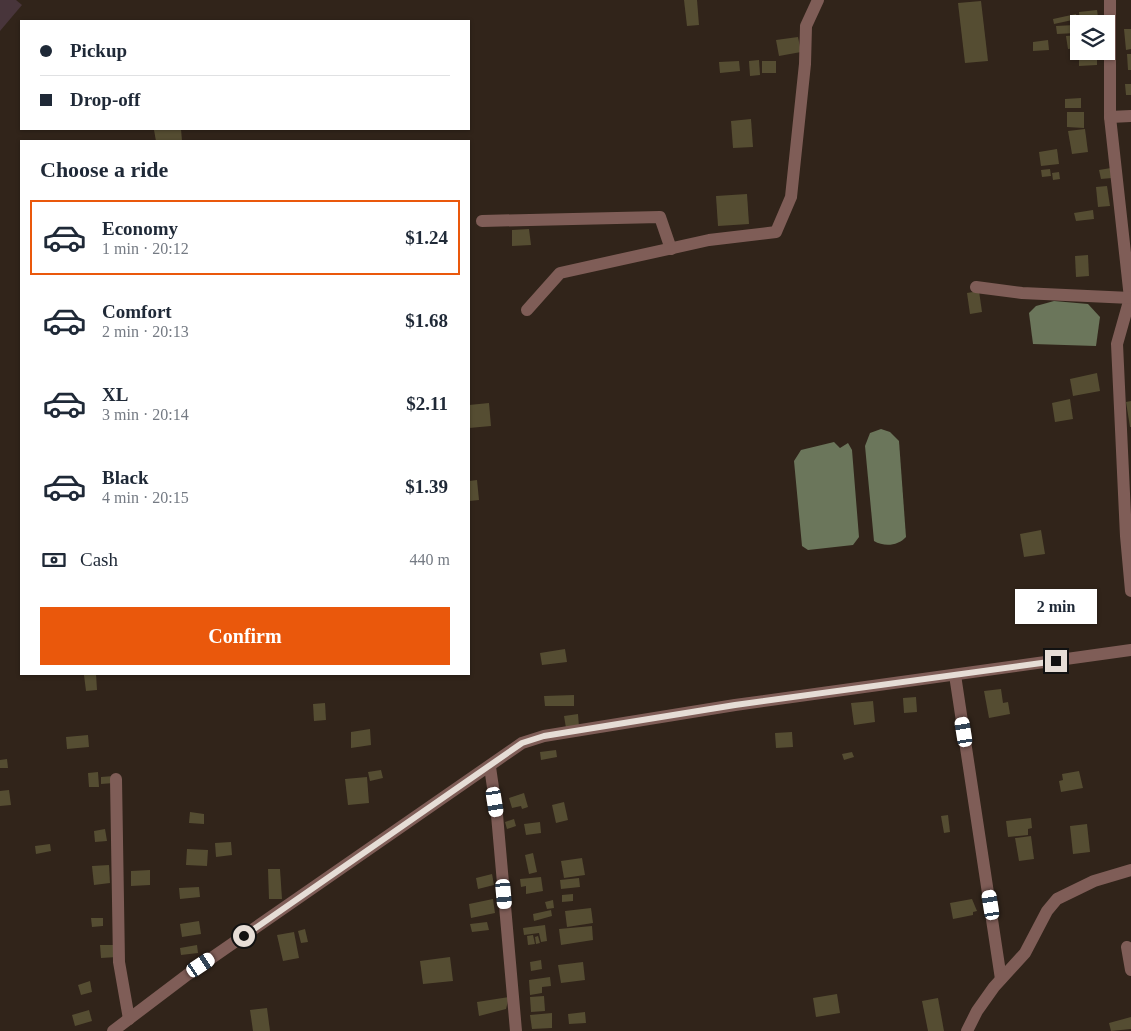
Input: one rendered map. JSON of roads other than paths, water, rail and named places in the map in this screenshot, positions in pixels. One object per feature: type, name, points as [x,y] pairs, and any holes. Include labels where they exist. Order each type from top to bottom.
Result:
[{"type":"street","points":[[527,310],[560,273],[709,240],[776,232],[791,197],[805,64],[806,26],[818,0]]},
{"type":"street","points":[[1110,0],[1110,117],[1130,298],[1117,344],[1126,536],[1131,591]]},
{"type":"street","points":[[1110,117],[1131,116]]},
{"type":"street","points":[[482,221],[660,217],[671,249]]},
{"type":"street","points":[[976,286],[1022,293],[1130,298]]},
{"type":"street","points":[[113,1031],[187,975],[490,767],[522,743],[544,736],[735,705],[1131,650]]},
{"type":"street","points":[[955,675],[1001,979]]},
{"type":"street","points":[[490,767],[497,815],[516,1031]]},
{"type":"street","points":[[116,779],[119,962],[129,1019]]},
{"type":"street","points":[[967,1031],[977,1011],[1001,979],[1025,953],[1047,911],[1057,899],[1094,881],[1131,870]]},
{"type":"street","points":[[1127,947],[1131,970]]}]
